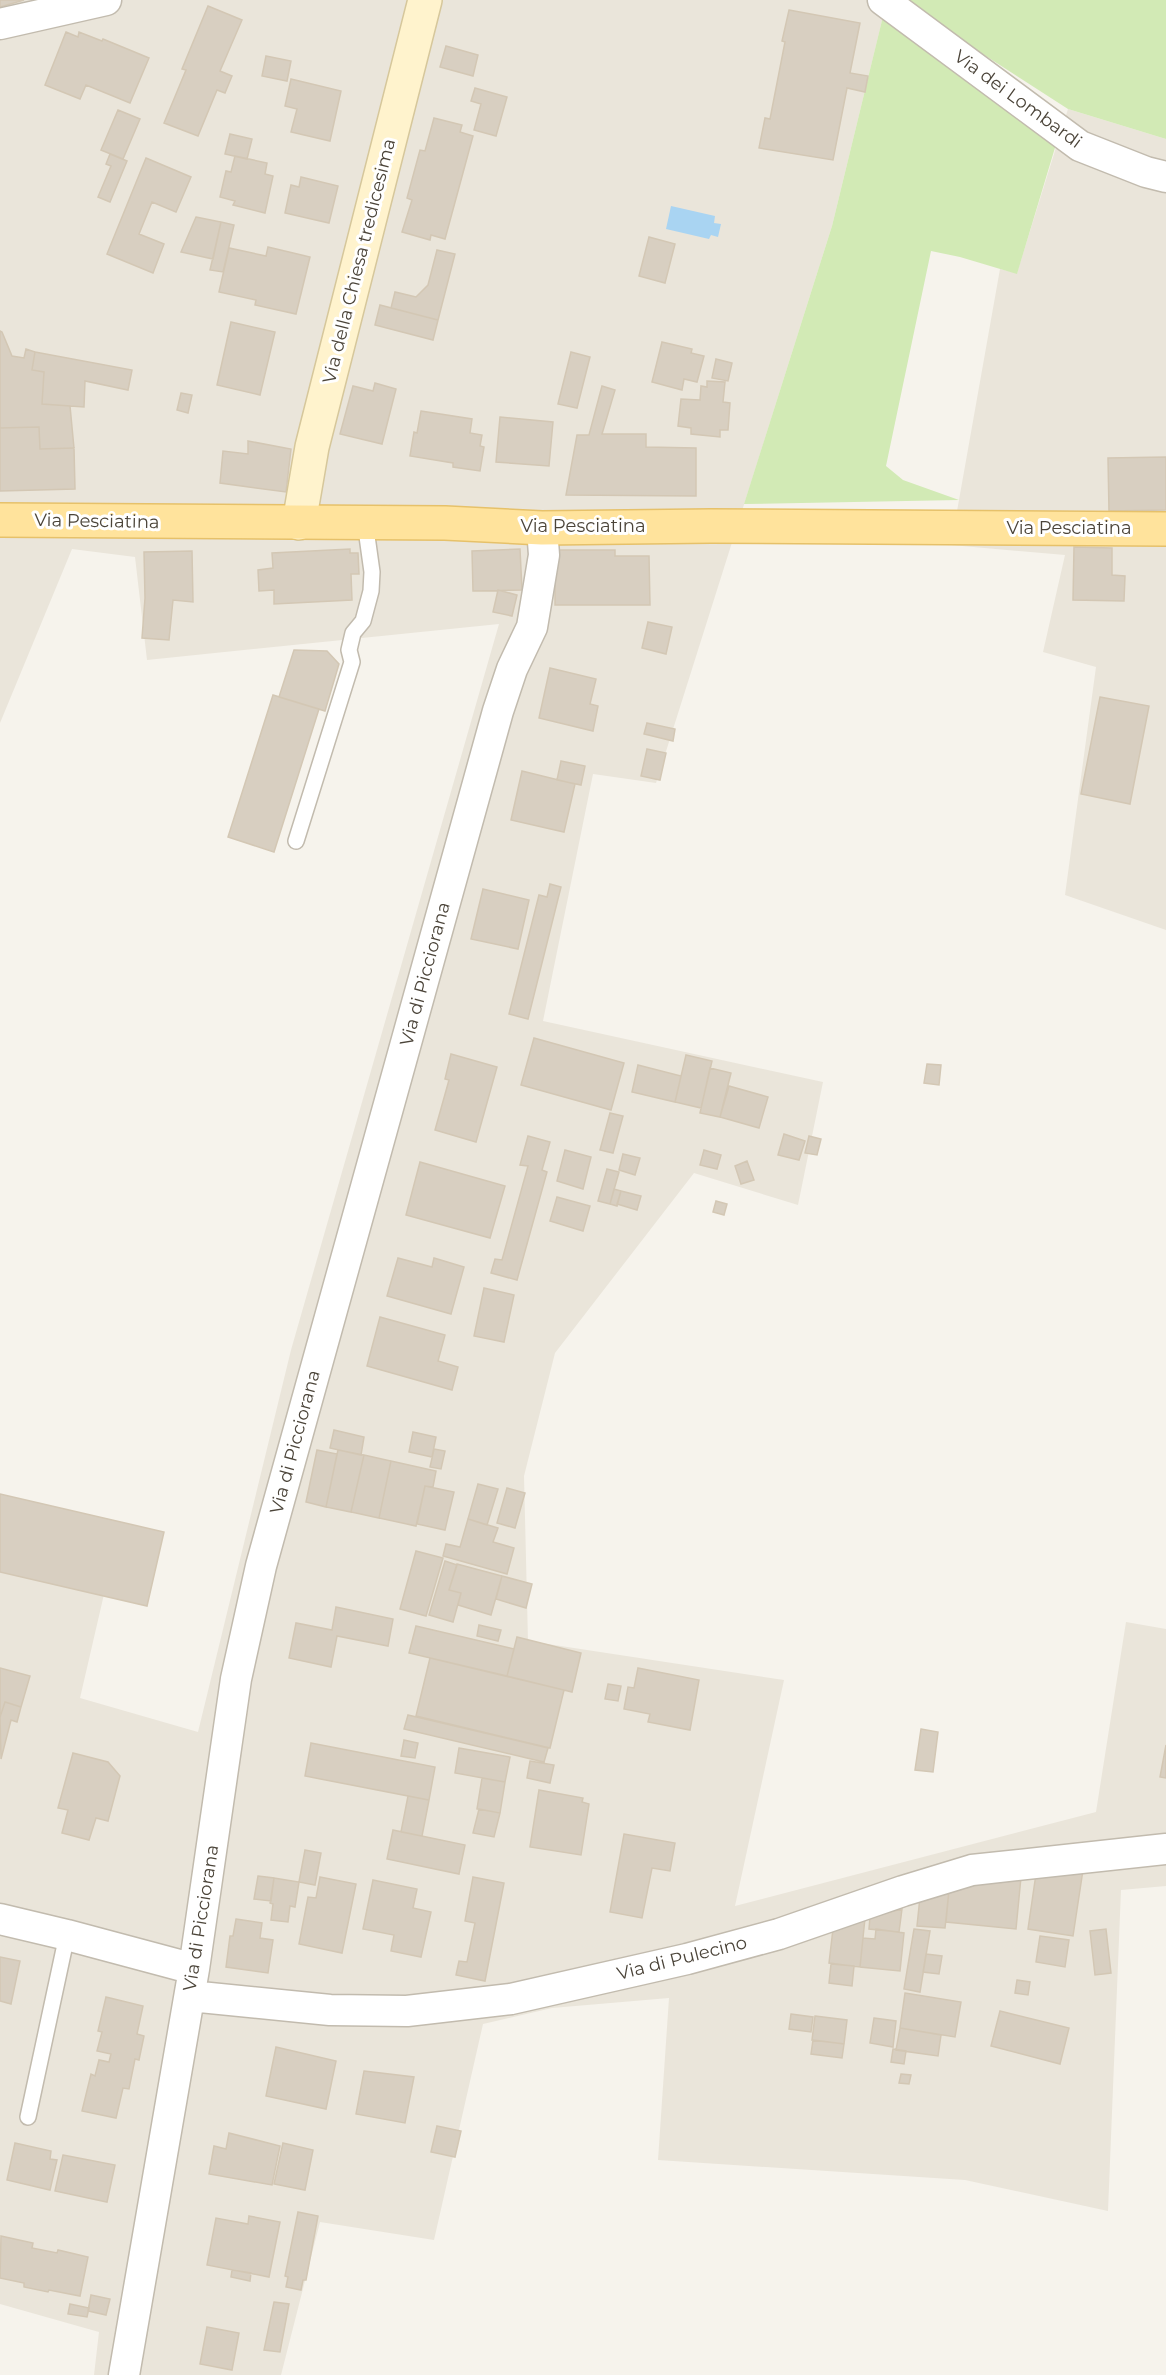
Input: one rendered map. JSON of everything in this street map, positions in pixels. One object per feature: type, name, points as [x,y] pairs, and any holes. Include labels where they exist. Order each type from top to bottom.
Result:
[{"type":"main road","name":"Via Pesciatina","points":[[0,520],[365,522],[484,524],[542,528],[723,526],[1166,529]]},
{"type":"street","points":[[0,24],[106,0]]},
{"type":"street","name":"Via della Chiesa tredicesima","points":[[299,523],[312,447],[425,0]]},
{"type":"street","name":"Via dei Lombardi","points":[[883,0],[1080,146],[1146,172],[1166,177]]},
{"type":"street","name":"Via di Picciorana","points":[[124,2375],[192,1983],[236,1679],[261,1566],[498,711],[512,669],[532,627],[544,555],[542,528]]},
{"type":"street","name":"Via di Pulecino","points":[[0,1919],[67,1935],[192,1983],[330,2010],[407,2011],[512,1999],[687,1959],[779,1934],[972,1870],[1166,1849]]},
{"type":"lane","points":[[296,841],[352,662],[349,650],[353,633],[363,621],[371,591],[372,572],[365,522]]},
{"type":"lane","points":[[28,2117],[67,1935]]},
{"type":"shaded area","points":[[0,0],[887,0],[832,226],[656,783],[593,774],[543,1021],[823,1082],[798,1205],[694,1173],[555,1353],[524,1476],[528,1641],[784,1680],[735,1906],[1096,1812],[1126,1622],[1166,1629],[1166,1886],[1121,1890],[1108,2211],[965,2180],[658,2160],[669,1998],[552,2008],[483,2024],[434,2240],[320,2222],[281,2375],[94,2375],[99,2332],[0,2304],[0,1569],[105,1590],[80,1698],[198,1732],[291,1350],[499,624],[147,660],[135,557],[72,549],[0,723]]},
{"type":"shaded area","points":[[1068,109],[1166,139],[1166,930],[1065,895],[1096,667],[1043,652],[1065,555],[951,545],[1000,269],[1017,273]]},
{"type":"green space","points":[[899,0],[1166,0],[1166,139],[1068,109]]},
{"type":"green space","points":[[885,8],[1057,141],[1017,274],[931,251],[886,466],[903,480],[959,500],[744,504],[832,226]]},
{"type":"water","points":[[671,206],[715,216],[714,223],[721,224],[718,237],[711,235],[709,239],[666,229]]},
{"type":"building","points":[[0,0],[24,0],[0,7]]},
{"type":"building","points":[[208,6],[242,20],[220,71],[232,76],[225,93],[217,90],[198,136],[164,123],[186,70],[182,69]]},
{"type":"building","points":[[789,10],[860,23],[850,73],[868,76],[865,92],[847,88],[833,160],[759,148],[765,118],[770,119]]},
{"type":"building","points":[[66,32],[78,37],[79,32],[102,41],[103,39],[149,58],[130,103],[86,85],[80,99],[45,85]]},
{"type":"building","points":[[446,46],[478,55],[473,76],[440,67]]},
{"type":"building","points":[[266,56],[291,61],[287,81],[262,76]]},
{"type":"building","points":[[291,79],[341,91],[330,141],[291,132],[297,109],[285,106]]},
{"type":"building","points":[[475,88],[507,97],[496,136],[474,130],[481,104],[471,101]]},
{"type":"building","points":[[118,110],[140,119],[123,159],[101,150]]},
{"type":"building","points":[[434,118],[462,125],[460,132],[473,136],[445,239],[431,235],[430,240],[402,232],[412,200],[407,198],[420,150],[425,151]]},
{"type":"building","points":[[230,134],[252,139],[247,159],[225,154]]},
{"type":"building","points":[[110,154],[127,161],[110,202],[98,197],[111,166],[106,164]]},
{"type":"building","points":[[235,156],[267,163],[265,174],[273,176],[265,213],[233,205],[235,201],[220,197],[226,171],[231,172]]},
{"type":"building","points":[[146,158],[191,177],[176,212],[152,202],[139,234],[164,244],[153,273],[107,254]]},
{"type":"building","points":[[301,177],[338,186],[329,223],[285,213],[291,185],[299,187]]},
{"type":"building","points":[[196,217],[221,222],[213,259],[181,252]]},
{"type":"building","points":[[221,222],[234,225],[223,272],[210,270]]},
{"type":"building","points":[[649,237],[675,244],[665,283],[639,276]]},
{"type":"building","points":[[268,247],[310,257],[296,314],[255,305],[256,300],[219,292],[229,248],[266,256]]},
{"type":"building","points":[[437,250],[455,254],[438,320],[391,308],[395,292],[416,297],[428,285]]},
{"type":"building","points":[[380,305],[438,320],[433,340],[375,325]]},
{"type":"building","points":[[231,322],[275,332],[260,395],[217,385]]},
{"type":"building","points":[[0,331],[12,356],[24,358],[26,349],[35,352],[32,370],[44,372],[42,404],[70,406],[74,448],[40,449],[39,427],[0,428]]},
{"type":"building","points":[[662,342],[692,349],[691,353],[704,356],[697,382],[684,379],[682,390],[652,382]]},
{"type":"building","points":[[35,352],[132,370],[128,390],[85,381],[84,407],[42,404],[44,372],[32,370]]},
{"type":"building","points":[[571,352],[590,357],[577,408],[558,404]]},
{"type":"building","points":[[716,359],[732,363],[728,381],[712,378]]},
{"type":"building","points":[[707,381],[725,382],[723,402],[730,403],[728,430],[720,430],[720,437],[691,434],[691,428],[678,426],[681,399],[700,400],[701,386],[707,387]]},
{"type":"building","points":[[375,383],[396,389],[382,444],[340,434],[353,386],[373,391]]},
{"type":"building","points":[[602,386],[615,390],[602,434],[646,434],[646,447],[696,448],[696,496],[566,495],[577,435],[589,435]]},
{"type":"building","points":[[181,393],[192,395],[188,413],[177,410]]},
{"type":"building","points":[[421,411],[472,419],[470,433],[482,435],[480,446],[484,447],[480,471],[453,467],[453,463],[410,456],[414,432],[417,433]]},
{"type":"building","points":[[500,417],[553,422],[549,466],[496,462]]},
{"type":"building","points":[[39,427],[40,449],[74,448],[75,489],[0,491],[0,428]]},
{"type":"building","points":[[248,441],[291,449],[286,492],[220,483],[223,451],[248,454]]},
{"type":"building","points":[[1166,457],[1166,510],[1109,511],[1108,458]]},
{"type":"building","points":[[1074,547],[1112,548],[1112,575],[1125,576],[1124,601],[1073,600]]},
{"type":"building","points":[[350,549],[350,553],[358,553],[359,574],[351,574],[352,600],[274,604],[274,590],[259,591],[258,570],[273,568],[272,553]]},
{"type":"building","points":[[520,549],[522,590],[473,591],[472,551]]},
{"type":"building","points":[[555,550],[615,550],[615,556],[649,556],[650,605],[555,605]]},
{"type":"building","points":[[192,551],[193,602],[173,600],[169,640],[142,638],[145,598],[144,552]]},
{"type":"building","points":[[498,590],[517,595],[512,616],[493,612]]},
{"type":"building","points":[[648,622],[672,627],[666,654],[642,648]]},
{"type":"building","points":[[294,650],[327,651],[339,664],[325,711],[279,697]]},
{"type":"building","points":[[550,668],[596,679],[590,704],[598,706],[593,731],[539,718]]},
{"type":"building","points":[[273,695],[319,709],[274,852],[228,837]]},
{"type":"building","points":[[1100,697],[1149,706],[1130,804],[1081,794]]},
{"type":"building","points":[[647,723],[675,729],[673,741],[644,734]]},
{"type":"building","points":[[647,749],[666,753],[660,780],[641,776]]},
{"type":"building","points":[[561,761],[585,766],[581,785],[557,780]]},
{"type":"building","points":[[522,771],[575,784],[564,832],[511,820]]},
{"type":"building","points":[[550,884],[561,887],[528,1019],[509,1014],[539,895],[547,897]]},
{"type":"building","points":[[483,889],[529,900],[518,949],[471,939]]},
{"type":"building","points":[[534,1038],[624,1063],[611,1110],[521,1085]]},
{"type":"building","points":[[451,1054],[497,1067],[476,1142],[435,1130],[449,1080],[445,1079]]},
{"type":"building","points":[[686,1055],[712,1061],[701,1108],[675,1102]]},
{"type":"building","points":[[927,1064],[941,1065],[939,1085],[924,1083]]},
{"type":"building","points":[[638,1065],[681,1076],[675,1102],[632,1092]]},
{"type":"building","points":[[710,1068],[731,1073],[720,1117],[700,1113]]},
{"type":"building","points":[[729,1086],[768,1097],[759,1128],[720,1117]]},
{"type":"building","points":[[610,1113],[623,1116],[613,1153],[600,1150]]},
{"type":"building","points":[[784,1134],[805,1141],[799,1160],[778,1155]]},
{"type":"building","points":[[528,1136],[550,1142],[542,1170],[547,1172],[517,1280],[491,1273],[495,1259],[502,1260],[528,1166],[520,1165]]},
{"type":"building","points":[[809,1136],[821,1139],[817,1155],[805,1153]]},
{"type":"building","points":[[565,1150],[591,1157],[583,1189],[557,1181]]},
{"type":"building","points":[[704,1150],[721,1155],[717,1169],[700,1165]]},
{"type":"building","points":[[623,1154],[640,1158],[635,1175],[619,1170]]},
{"type":"building","points":[[747,1161],[754,1180],[741,1184],[735,1166]]},
{"type":"building","points":[[420,1162],[505,1186],[490,1238],[406,1215]]},
{"type":"building","points":[[607,1169],[619,1172],[610,1204],[598,1201]]},
{"type":"building","points":[[614,1189],[621,1191],[617,1206],[610,1204]]},
{"type":"building","points":[[621,1191],[641,1196],[637,1210],[617,1204]]},
{"type":"building","points":[[557,1197],[590,1206],[583,1231],[550,1221]]},
{"type":"building","points":[[716,1201],[727,1204],[724,1215],[713,1212]]},
{"type":"building","points":[[398,1258],[432,1267],[434,1258],[464,1267],[451,1314],[387,1296]]},
{"type":"building","points":[[484,1288],[514,1295],[504,1342],[474,1336]]},
{"type":"building","points":[[380,1317],[445,1335],[438,1361],[458,1367],[452,1390],[367,1366]]},
{"type":"building","points":[[334,1430],[364,1437],[361,1455],[330,1448]]},
{"type":"building","points":[[413,1432],[436,1437],[432,1457],[409,1452]]},
{"type":"building","points":[[434,1449],[445,1451],[441,1469],[430,1467]]},
{"type":"building","points":[[317,1450],[337,1454],[326,1507],[306,1502]]},
{"type":"building","points":[[338,1450],[364,1455],[351,1512],[326,1507]]},
{"type":"building","points":[[364,1455],[391,1461],[379,1518],[351,1512]]},
{"type":"building","points":[[391,1461],[436,1471],[433,1487],[425,1486],[416,1526],[379,1518]]},
{"type":"building","points":[[478,1484],[498,1489],[487,1525],[468,1519]]},
{"type":"building","points":[[425,1486],[454,1492],[445,1530],[417,1524]]},
{"type":"building","points":[[507,1488],[525,1493],[515,1528],[497,1523]]},
{"type":"building","points":[[0,1494],[164,1532],[147,1606],[0,1572]]},
{"type":"building","points":[[468,1519],[498,1528],[493,1542],[514,1548],[507,1574],[443,1556],[446,1544],[460,1547]]},
{"type":"building","points":[[416,1551],[443,1558],[426,1616],[400,1609]]},
{"type":"building","points":[[445,1561],[457,1565],[449,1590],[461,1593],[453,1622],[429,1615]]},
{"type":"building","points":[[457,1564],[502,1576],[491,1615],[458,1605],[461,1593],[449,1590]]},
{"type":"building","points":[[502,1576],[532,1584],[526,1608],[496,1599]]},
{"type":"building","points":[[336,1607],[393,1619],[388,1646],[337,1636],[331,1667],[289,1658],[296,1623],[332,1630]]},
{"type":"building","points":[[479,1625],[501,1630],[498,1641],[477,1636]]},
{"type":"building","points":[[416,1626],[514,1649],[507,1676],[409,1653]]},
{"type":"building","points":[[517,1637],[581,1653],[572,1692],[507,1676]]},
{"type":"building","points":[[430,1658],[564,1690],[550,1748],[416,1716]]},
{"type":"building","points":[[0,1668],[30,1676],[21,1707],[5,1702],[0,1717]]},
{"type":"building","points":[[638,1668],[699,1680],[690,1730],[648,1722],[650,1714],[624,1709],[628,1687],[634,1688]]},
{"type":"building","points":[[608,1684],[621,1686],[618,1701],[605,1699]]},
{"type":"building","points":[[5,1702],[21,1707],[17,1722],[11,1720],[1,1759],[0,1717]]},
{"type":"building","points":[[408,1715],[548,1748],[544,1762],[404,1729]]},
{"type":"building","points":[[921,1729],[938,1732],[933,1772],[915,1770]]},
{"type":"building","points":[[404,1740],[418,1743],[415,1758],[401,1756]]},
{"type":"building","points":[[311,1743],[435,1767],[429,1800],[305,1776]]},
{"type":"building","points":[[1166,1745],[1166,1778],[1160,1777]]},
{"type":"building","points":[[459,1748],[510,1757],[505,1782],[455,1773]]},
{"type":"building","points":[[73,1753],[108,1762],[120,1776],[108,1821],[96,1818],[89,1840],[62,1833],[68,1810],[58,1808]]},
{"type":"building","points":[[530,1761],[554,1765],[550,1783],[527,1778]]},
{"type":"building","points":[[482,1778],[505,1782],[500,1813],[477,1809]]},
{"type":"building","points":[[539,1790],[583,1798],[582,1802],[589,1804],[581,1855],[530,1847]]},
{"type":"building","points":[[408,1796],[429,1800],[422,1836],[401,1832]]},
{"type":"building","points":[[479,1809],[500,1813],[494,1837],[473,1833]]},
{"type":"building","points":[[393,1830],[465,1845],[459,1874],[387,1859]]},
{"type":"building","points":[[624,1834],[675,1843],[670,1871],[652,1868],[642,1918],[610,1912]]},
{"type":"building","points":[[305,1850],[321,1853],[315,1885],[299,1882]]},
{"type":"building","points":[[1083,1870],[1073,1936],[1028,1929],[1036,1874]]},
{"type":"building","points":[[258,1876],[274,1878],[271,1901],[254,1899]]},
{"type":"building","points":[[320,1877],[356,1884],[342,1953],[299,1944],[308,1897],[316,1898]]},
{"type":"building","points":[[473,1877],[504,1883],[485,1981],[456,1975],[459,1961],[467,1962],[475,1923],[465,1921]]},
{"type":"building","points":[[1021,1877],[1016,1929],[946,1922],[949,1890]]},
{"type":"building","points":[[274,1878],[299,1882],[295,1907],[290,1906],[288,1922],[271,1920],[273,1904],[270,1903]]},
{"type":"building","points":[[373,1880],[417,1889],[413,1908],[431,1912],[421,1957],[391,1951],[394,1935],[363,1929]]},
{"type":"building","points":[[949,1890],[945,1928],[917,1926],[920,1897]]},
{"type":"building","points":[[902,1909],[899,1932],[869,1929],[870,1917]]},
{"type":"building","points":[[865,1918],[860,1967],[829,1963],[833,1929]]},
{"type":"building","points":[[236,1919],[262,1923],[260,1938],[273,1940],[268,1973],[226,1967],[230,1936],[233,1936]]},
{"type":"building","points":[[876,1929],[904,1933],[900,1971],[860,1967],[863,1938],[875,1939]]},
{"type":"building","points":[[914,1929],[930,1931],[920,1992],[904,1989]]},
{"type":"building","points":[[1106,1929],[1111,1973],[1095,1975],[1090,1931]]},
{"type":"building","points":[[1040,1936],[1069,1940],[1065,1967],[1036,1962]]},
{"type":"building","points":[[926,1954],[942,1956],[939,1974],[923,1972]]},
{"type":"building","points":[[0,1957],[20,1961],[11,2004],[0,2001]]},
{"type":"building","points":[[831,1964],[854,1966],[852,1986],[829,1983]]},
{"type":"building","points":[[1017,1980],[1030,1982],[1028,1995],[1015,1993]]},
{"type":"building","points":[[905,1993],[961,2002],[955,2037],[900,2028]]},
{"type":"building","points":[[106,1997],[143,2006],[137,2034],[144,2036],[139,2060],[135,2059],[129,2089],[123,2088],[116,2118],[82,2111],[91,2074],[95,2076],[99,2060],[109,2062],[111,2054],[97,2051],[102,2032],[98,2031]]},
{"type":"building","points":[[1000,2011],[1069,2028],[1060,2064],[991,2046]]},
{"type":"building","points":[[791,2014],[813,2017],[811,2032],[789,2029]]},
{"type":"building","points":[[815,2016],[847,2020],[844,2044],[812,2040]]},
{"type":"building","points":[[874,2018],[896,2021],[893,2047],[870,2043]]},
{"type":"building","points":[[900,2028],[941,2035],[938,2056],[896,2050]]},
{"type":"building","points":[[813,2040],[844,2044],[842,2058],[811,2054]]},
{"type":"building","points":[[276,2047],[336,2061],[326,2109],[266,2096]]},
{"type":"building","points":[[893,2049],[906,2051],[904,2064],[891,2062]]},
{"type":"building","points":[[364,2071],[414,2077],[405,2123],[356,2114]]},
{"type":"building","points":[[901,2074],[911,2075],[909,2084],[899,2083]]},
{"type":"building","points":[[437,2126],[461,2131],[455,2157],[431,2152]]},
{"type":"building","points":[[229,2133],[280,2146],[272,2185],[209,2174],[214,2146],[226,2149]]},
{"type":"building","points":[[15,2143],[51,2151],[50,2159],[57,2160],[50,2190],[7,2180]]},
{"type":"building","points":[[283,2143],[313,2150],[305,2190],[274,2184]]},
{"type":"building","points":[[63,2155],[115,2165],[107,2202],[55,2191]]},
{"type":"building","points":[[298,2212],[318,2216],[306,2280],[303,2280],[301,2290],[286,2287],[288,2277],[285,2276]]},
{"type":"building","points":[[249,2216],[280,2222],[269,2277],[207,2265],[216,2218],[248,2224]]},
{"type":"building","points":[[1,2236],[33,2243],[32,2248],[57,2253],[58,2250],[88,2257],[80,2296],[24,2287],[24,2283],[0,2278]]},
{"type":"building","points":[[232,2270],[251,2273],[250,2281],[231,2277]]},
{"type":"building","points":[[91,2295],[110,2299],[106,2315],[88,2311]]},
{"type":"building","points":[[274,2302],[289,2304],[280,2352],[264,2350]]},
{"type":"building","points":[[70,2304],[89,2308],[87,2317],[68,2314]]},
{"type":"building","points":[[207,2327],[239,2333],[232,2370],[200,2364]]}]
